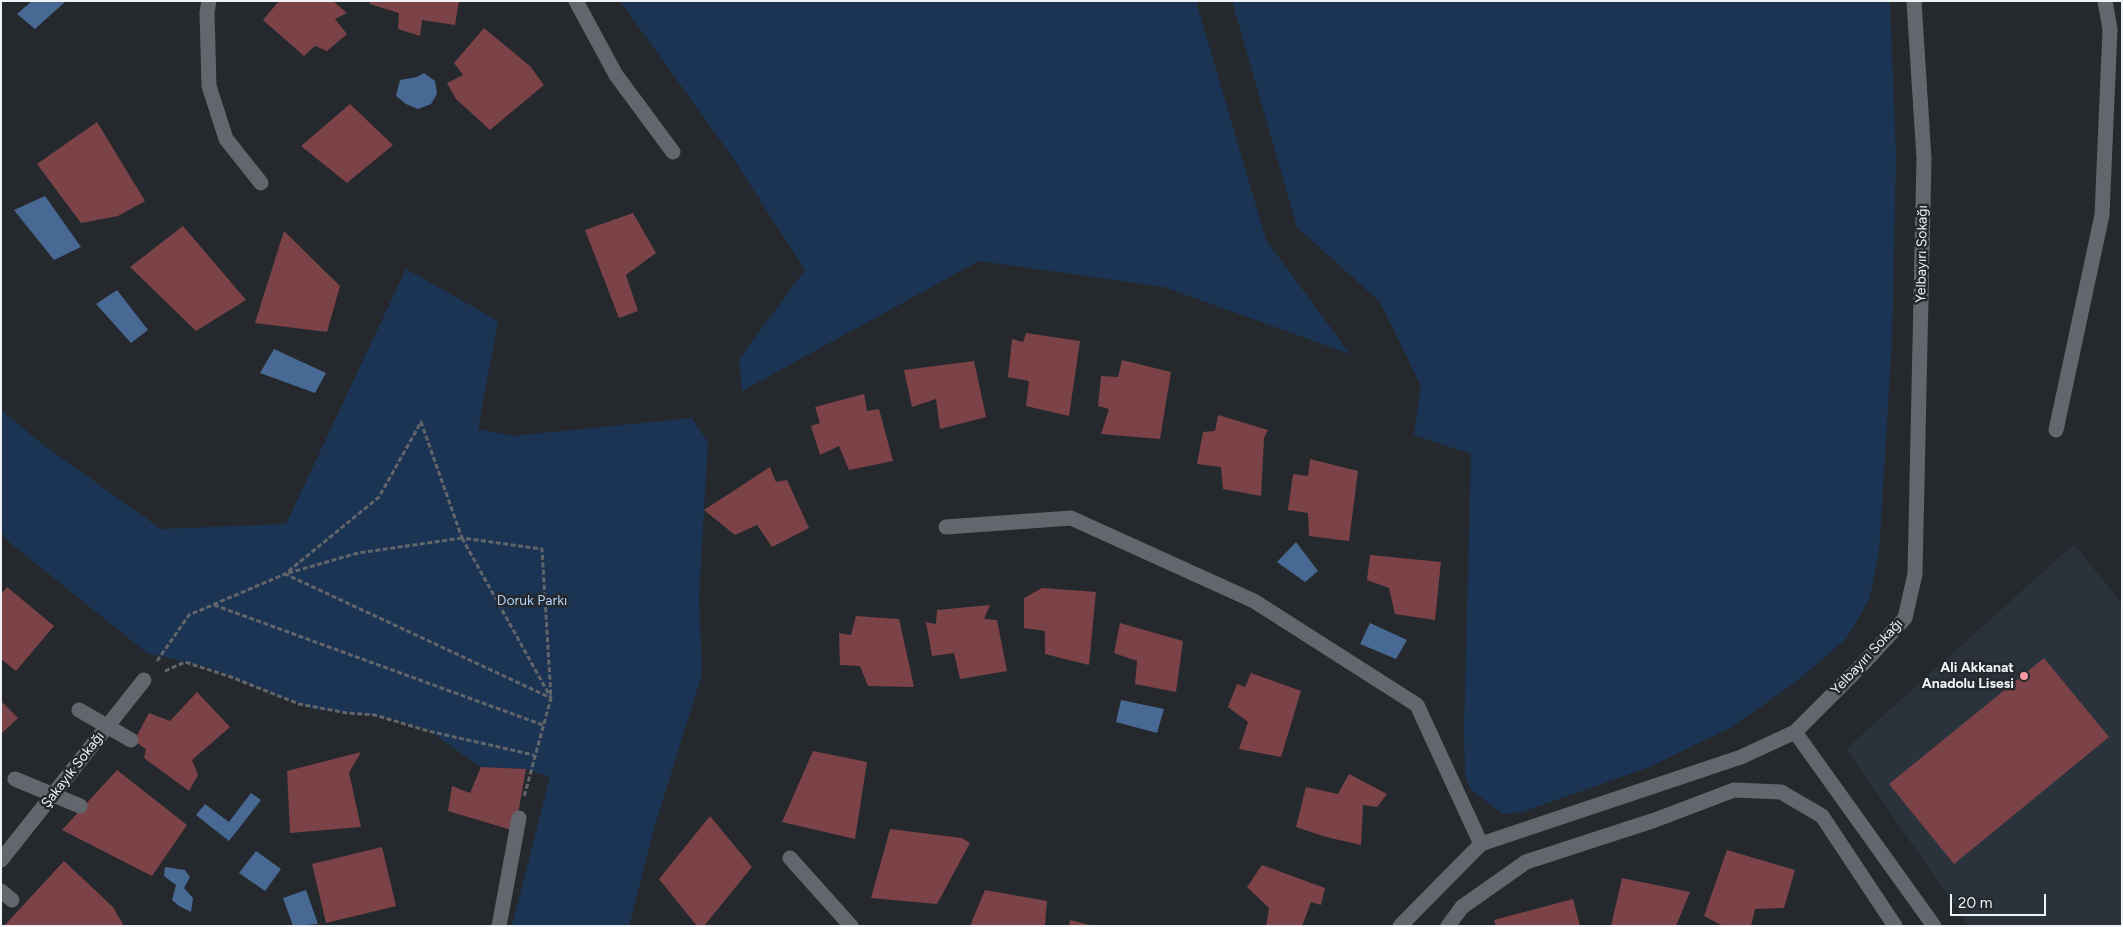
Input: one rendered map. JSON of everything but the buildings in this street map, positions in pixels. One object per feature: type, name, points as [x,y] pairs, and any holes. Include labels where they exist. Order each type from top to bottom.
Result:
[{"type":"street","points":[[209,1],[207,12],[209,86],[226,139],[261,183]]},
{"type":"street","points":[[576,1],[616,75],[673,152]]},
{"type":"street","name":"Yelbayırı Sokağı","points":[[1400,926],[1482,844],[1741,757],[1795,732],[1861,666],[1905,618],[1915,574],[1924,159],[1914,1]]},
{"type":"street","points":[[2056,430],[2102,215],[2110,29],[2105,1]]},
{"type":"street","points":[[946,527],[1071,518],[1254,601],[1417,705],[1482,844]]},
{"type":"street","name":"Şakayık Sokağı","points":[[1,860],[144,680]]},
{"type":"street","points":[[79,710],[131,740]]},
{"type":"street","points":[[1795,732],[1934,926]]},
{"type":"street","points":[[15,779],[80,806]]},
{"type":"street","points":[[1448,926],[1462,907],[1526,862],[1654,820],[1734,790],[1781,792],[1822,816],[1895,926]]},
{"type":"street","points":[[499,926],[519,818]]},
{"type":"street","points":[[790,858],[851,926]]},
{"type":"path","points":[[285,574],[378,497],[421,422],[462,538],[551,698]]},
{"type":"path","points":[[144,680],[190,615],[285,574],[358,553],[462,538],[542,549],[551,698],[534,755],[519,818]]},
{"type":"path","points":[[285,574],[551,698]]},
{"type":"path","points":[[213,605],[543,725]]},
{"type":"path","points":[[144,680],[184,662],[231,677],[299,704],[347,713],[375,715],[428,730],[534,755]]},
{"type":"shaded area","points":[[32,1],[66,1],[35,29],[17,14]]},
{"type":"shaded area","points":[[424,73],[435,81],[437,94],[431,104],[418,109],[406,104],[396,96],[400,80],[417,77]]},
{"type":"shaded area","points":[[45,196],[81,247],[54,260],[14,210]]},
{"type":"shaded area","points":[[117,290],[148,330],[131,343],[96,304]]},
{"type":"shaded area","points":[[274,349],[326,373],[315,393],[260,373]]},
{"type":"shaded area","points":[[1296,542],[1318,571],[1305,582],[1277,562]]},
{"type":"shaded area","name":"Ali Akkanat Anadolu Lisesi","points":[[2074,544],[2122,604],[2122,926],[1969,926],[1846,749]]},
{"type":"shaded area","points":[[1370,623],[1407,640],[1396,659],[1360,644]]},
{"type":"shaded area","points":[[1121,700],[1164,709],[1157,733],[1116,722]]},
{"type":"shaded area","points":[[251,793],[261,800],[229,841],[196,815],[205,804],[229,822]]},
{"type":"shaded area","points":[[256,851],[281,869],[265,891],[239,873]]},
{"type":"shaded area","points":[[165,867],[185,870],[190,877],[184,888],[193,898],[191,912],[172,900],[176,885],[164,876]]},
{"type":"shaded area","points":[[306,890],[318,924],[293,926],[283,898]]},
{"type":"green space","points":[[620,1],[1196,1],[1266,240],[1350,354],[1164,287],[979,261],[742,391],[739,359],[805,270],[733,158]]},
{"type":"green space","points":[[1232,1],[1890,1],[1896,156],[1892,340],[1879,553],[1869,600],[1846,639],[1797,681],[1732,727],[1647,768],[1522,812],[1503,814],[1471,790],[1465,775],[1464,730],[1471,454],[1414,435],[1421,386],[1380,302],[1297,227]]},
{"type":"green space","name":"Doruk Parkı","points":[[406,269],[498,321],[478,429],[513,436],[692,418],[708,442],[699,596],[702,674],[655,825],[629,926],[512,926],[550,777],[526,769],[481,767],[428,730],[383,716],[313,709],[207,667],[147,653],[8,541],[1,530],[1,410],[45,446],[161,529],[286,524]]},
{"type":"place","name":"Ali Akkanat Anadolu Lisesi","points":[[2024,676]]}]
